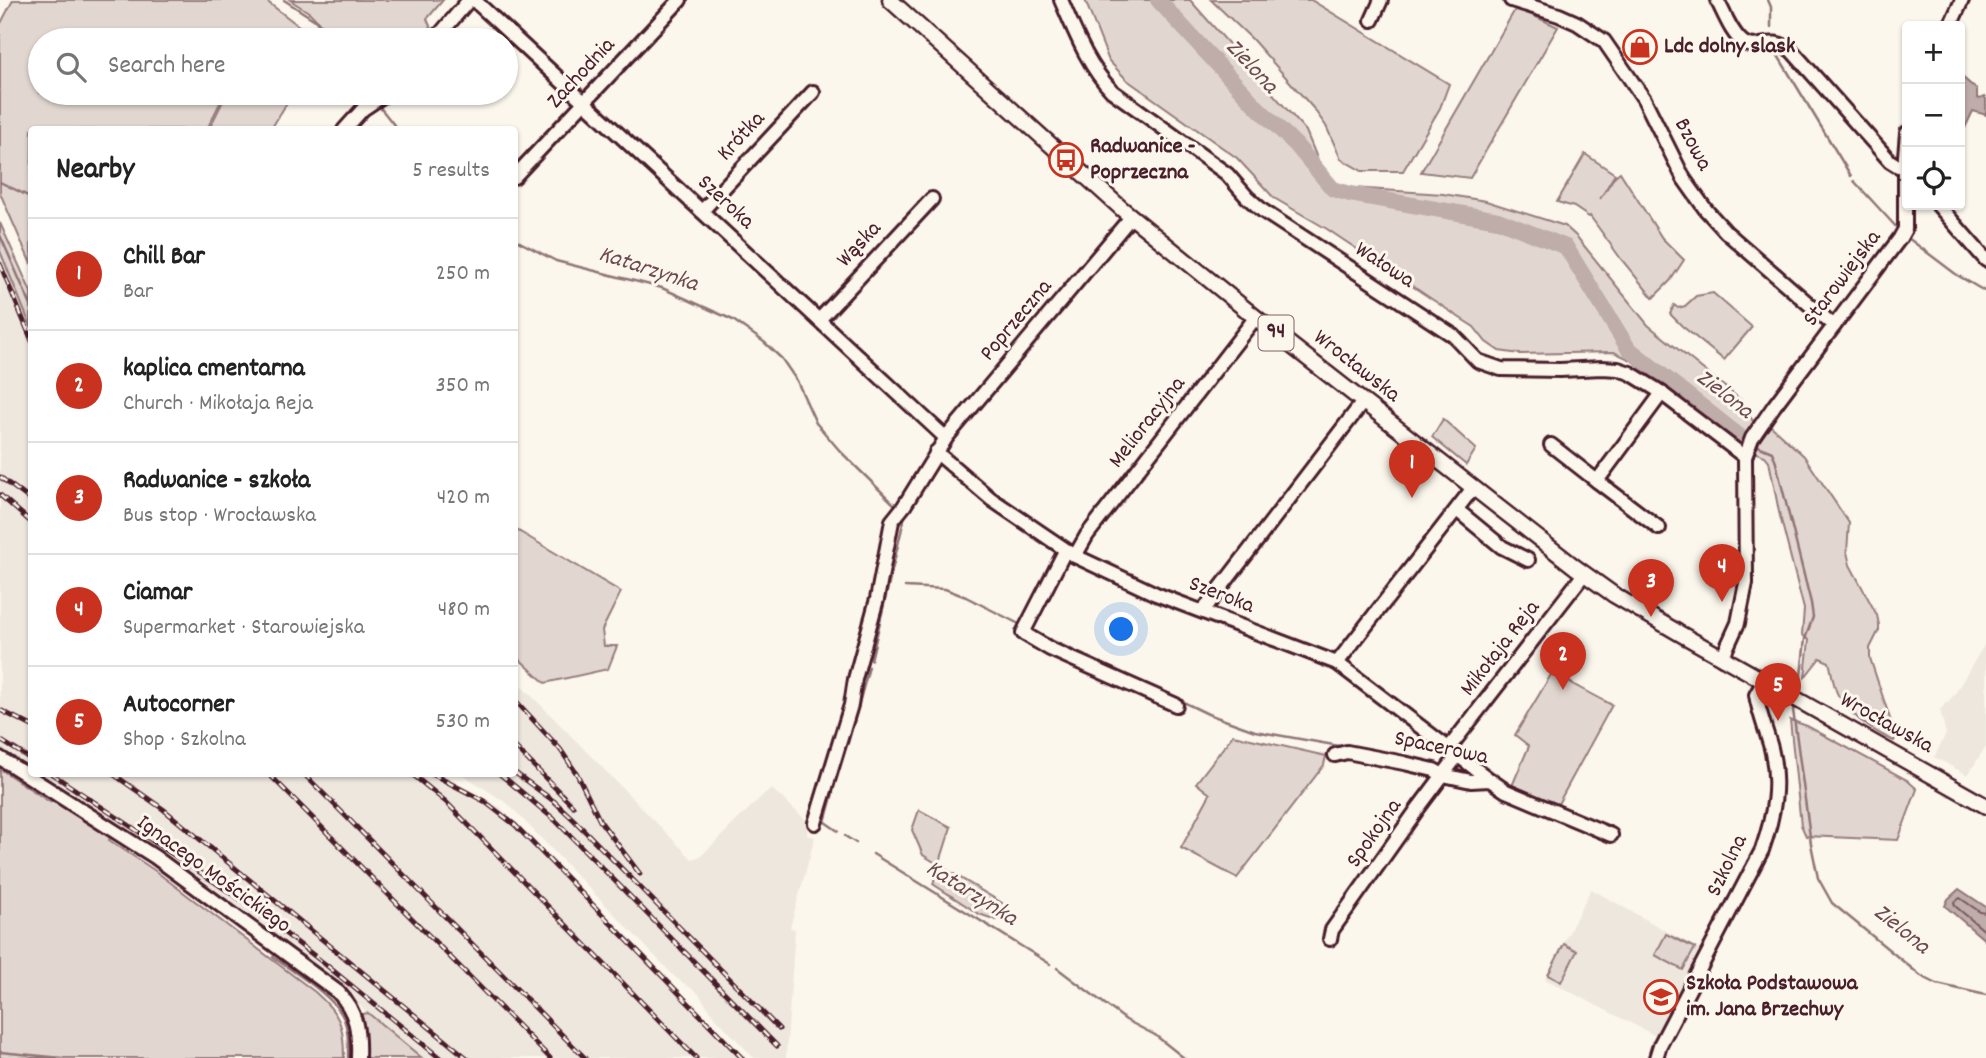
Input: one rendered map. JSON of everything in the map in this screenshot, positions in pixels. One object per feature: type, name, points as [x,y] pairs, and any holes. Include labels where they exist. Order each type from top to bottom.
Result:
[{"type":"main road","name":"Wrocławska","points":[[890,0],[1131,217],[1363,402],[1584,574],[1614,595],[1722,658]]},
{"type":"main road","name":"94","points":[[1722,658],[1764,681]]},
{"type":"main road","name":"Wrocławska","points":[[1764,681],[1986,806]]},
{"type":"street","points":[[446,28],[471,0]]},
{"type":"street","name":"Szeroka","points":[[471,0],[502,28]]},
{"type":"street","name":"Zachodnia","points":[[518,173],[680,0]]},
{"type":"street","name":"Wałowa","points":[[1061,0],[1093,66],[1112,91],[1227,174],[1247,197],[1273,218],[1454,336],[1478,361],[1501,369],[1618,369],[1659,391],[1748,448]]},
{"type":"street","points":[[1372,20],[1381,0]]},
{"type":"street","name":"Bzowa","points":[[1511,0],[1559,15],[1604,41],[1644,99],[1684,179],[1706,210],[1726,232],[1834,326]]},
{"type":"street","points":[[1717,0],[1741,40],[1754,46],[1775,42],[1793,51],[1889,161],[1902,166]]},
{"type":"street","points":[[1953,21],[1962,0]]},
{"type":"street","name":"Szeroka","points":[[518,42],[946,438]]},
{"type":"street","name":"Krótka","points":[[702,211],[813,92]]},
{"type":"street","points":[[348,126],[368,105]]},
{"type":"street","name":"Wąska","points":[[820,320],[932,199]]},
{"type":"street","name":"Starowiejska","points":[[1748,448],[1834,326],[1888,256],[1905,229],[1906,210]]},
{"type":"street","points":[[1942,210],[1986,260]]},
{"type":"street","name":"Poprzeczna","points":[[815,823],[851,705],[855,679],[877,600],[892,521],[946,438],[1131,217]]},
{"type":"street","name":"Melioracyjna","points":[[1176,705],[1050,649],[1023,633],[1070,554],[1087,536],[1256,317]]},
{"type":"street","points":[[1597,481],[1659,391]]},
{"type":"street","points":[[1203,611],[1363,402]]},
{"type":"street","points":[[1551,445],[1659,528]]},
{"type":"street","points":[[1722,658],[1738,623],[1746,583],[1748,448]]},
{"type":"street","name":"Szeroka","points":[[936,452],[991,499],[1070,554],[1143,588],[1338,663],[1490,780]]},
{"type":"street","points":[[1338,663],[1473,488]]},
{"type":"street","points":[[1457,510],[1502,547],[1528,560]]},
{"type":"street","name":"Mikołaja Reja","points":[[1454,752],[1584,574]]},
{"type":"street","name":"Szkolna","points":[[1656,1058],[1660,1045],[1762,850],[1769,830],[1776,788],[1771,747],[1756,695],[1764,681]]},
{"type":"street","name":"Spacerowa","points":[[1335,755],[1347,752],[1434,770],[1443,775],[1471,781],[1490,780],[1506,791],[1611,835]]},
{"type":"street","name":"Spokojna","points":[[1330,939],[1332,930],[1443,775],[1454,752]]},
{"type":"street","name":"Ignacego Mościckiego","points":[[0,758],[28,776]]},
{"type":"street","name":"Ignacego Mościckiego","points":[[30,777],[155,857],[338,992],[352,1009],[357,1025],[358,1058]]},
{"type":"shaded area","points":[[13,0],[265,0],[301,28],[28,28],[28,105],[219,105],[208,126],[28,126],[28,257],[0,193],[0,25]]},
{"type":"shaded area","points":[[290,0],[443,0],[427,19],[431,28],[324,28],[310,13]]},
{"type":"shaded area","points":[[1085,0],[1190,0],[1306,131],[1319,163],[1338,184],[1352,188],[1443,194],[1486,201],[1565,226],[1577,237],[1648,325],[1741,400],[1744,410],[1755,423],[1738,443],[1631,360],[1614,352],[1520,354],[1499,351],[1486,342],[1474,327],[1327,229],[1274,198],[1237,158],[1127,80],[1109,61]]},
{"type":"shaded area","points":[[1211,0],[1311,0],[1449,84],[1440,108],[1403,171],[1362,171],[1341,159],[1326,126],[1313,108],[1252,39]]},
{"type":"shaded area","points":[[1516,8],[1558,27],[1470,178],[1421,172]]},
{"type":"shaded area","points":[[221,105],[286,105],[273,126],[210,126]]},
{"type":"shaded area","points":[[1585,154],[1615,174],[1600,199],[1620,172],[1662,238],[1684,260],[1670,281],[1653,298],[1590,216],[1557,202]]},
{"type":"shaded area","points":[[0,223],[28,285],[28,320],[0,251]]},
{"type":"shaded area","points":[[0,251],[28,320],[28,768],[0,750]]},
{"type":"shaded area","points":[[1713,293],[1752,327],[1724,360],[1670,314],[1674,305],[1678,308],[1685,306],[1696,296]]},
{"type":"shaded area","points":[[1443,419],[1476,449],[1466,465],[1432,437]]},
{"type":"shaded area","points":[[1771,426],[1804,456],[1849,523],[1847,552],[1850,565],[1877,615],[1879,630],[1870,648],[1870,658],[1896,737],[1894,741],[1863,722],[1843,703],[1835,687],[1829,662],[1820,658],[1805,677],[1809,640],[1802,635],[1804,609],[1769,461],[1765,456],[1754,452],[1757,441]]},
{"type":"shaded area","points":[[518,531],[621,592],[602,630],[604,646],[617,646],[608,669],[545,683],[518,658]]},
{"type":"shaded area","points":[[1986,642],[1986,746],[1968,775],[1934,757],[1946,734],[1940,710],[1954,695]]},
{"type":"shaded area","points":[[1552,673],[1612,705],[1558,804],[1512,786],[1529,746],[1515,735]]},
{"type":"shaded area","points":[[518,684],[692,859],[701,856],[772,789],[808,822],[807,835],[815,837],[790,928],[795,929],[786,1058],[754,1058],[716,1018],[697,992],[676,978],[508,804],[467,777],[518,777]]},
{"type":"shaded area","points":[[1790,720],[1807,726],[1907,780],[1917,789],[1898,840],[1806,836],[1801,825]]},
{"type":"shaded area","points":[[1233,735],[1326,756],[1324,765],[1237,878],[1181,848],[1210,794],[1196,783]]},
{"type":"shaded area","points":[[0,769],[50,802],[52,798],[112,835],[109,840],[154,870],[315,992],[339,1021],[344,1058],[0,1058]]},
{"type":"shaded area","points":[[42,777],[446,777],[501,808],[745,1058],[422,1058],[252,916]]},
{"type":"shaded area","points":[[919,810],[951,827],[939,865],[923,855],[912,830]]},
{"type":"shaded area","points":[[939,865],[1002,903],[996,920],[979,914],[933,884]]},
{"type":"shaded area","points":[[1591,889],[1702,951],[1656,1036],[1545,979]]},
{"type":"shaded area","points":[[1666,934],[1695,948],[1683,970],[1655,955]]},
{"type":"shaded area","points":[[1564,944],[1577,951],[1561,982],[1548,975]]},
{"type":"shaded area","points":[[368,1013],[422,1058],[365,1058],[362,1014]]},
{"type":"water","points":[[1965,79],[1977,90],[1977,98],[1986,99],[1986,115],[1973,111],[1965,128]]},
{"type":"water","points":[[1959,889],[1986,907],[1986,941],[1945,906],[1948,899]]},
{"type":"waterway","name":"Katarzynka","points":[[284,0],[315,20],[321,28]]},
{"type":"waterway","name":"Zielona","points":[[1158,0],[1255,105],[1296,145],[1333,189],[1498,220],[1566,247],[1628,348],[1743,439]]},
{"type":"waterway","points":[[1768,0],[1771,7],[1771,27]]},
{"type":"waterway","points":[[1774,49],[1851,176]]},
{"type":"waterway","name":"Katarzynka","points":[[379,106],[395,126]]},
{"type":"waterway","points":[[1854,181],[1898,229]]},
{"type":"waterway","points":[[0,182],[28,196]]},
{"type":"waterway","points":[[0,235],[28,299]]},
{"type":"waterway","points":[[1908,238],[1957,275],[1986,292]]},
{"type":"waterway","name":"Katarzynka","points":[[518,241],[556,261],[662,288],[733,320],[782,359],[797,381],[816,423],[840,451],[897,507]]},
{"type":"waterway","name":"Zielona","points":[[1753,444],[1772,452],[1775,459],[1811,603],[1813,617],[1805,639],[1799,694]]},
{"type":"waterway","name":"Katarzynka","points":[[871,660],[905,515]]},
{"type":"waterway","points":[[905,587],[945,589],[1021,625]]},
{"type":"waterway","points":[[1032,631],[1168,695]]},
{"type":"waterway","name":"Katarzynka","points":[[848,743],[869,667]]},
{"type":"waterway","points":[[1177,699],[1208,714],[1255,731],[1345,747]]},
{"type":"waterway","name":"Zielona","points":[[1796,703],[1793,710],[1811,844],[1818,878],[1832,903],[1921,976],[1937,984],[1986,995]]},
{"type":"waterway","name":"Katarzynka","points":[[833,793],[825,822],[838,831]]},
{"type":"waterway","name":"Katarzynka","points":[[845,836],[856,843]]},
{"type":"waterway","name":"Katarzynka","points":[[873,854],[1050,964]]},
{"type":"waterway","points":[[273,957],[323,993],[339,1010],[347,1029],[348,1058]]},
{"type":"waterway","name":"Katarzynka","points":[[1057,968],[1126,1020],[1155,1035],[1184,1058]]},
{"type":"waterway","points":[[0,1052],[62,1058]]},
{"type":"railway","points":[[0,264],[28,331]]},
{"type":"railway","points":[[0,477],[28,498]]},
{"type":"railway","points":[[0,495],[28,520]]},
{"type":"railway","points":[[518,703],[560,749],[577,774],[600,821],[640,874]]},
{"type":"railway","points":[[0,710],[28,724]]},
{"type":"railway","points":[[0,740],[28,758]]},
{"type":"railway","points":[[518,750],[573,806]]},
{"type":"railway","points":[[518,775],[555,802],[574,820],[779,1029]]},
{"type":"railway","points":[[57,777],[243,901],[440,1058]]},
{"type":"railway","points":[[117,777],[163,809],[467,1058]]},
{"type":"railway","points":[[272,777],[550,1058]]},
{"type":"railway","points":[[307,777],[585,1058]]},
{"type":"railway","points":[[416,777],[446,802],[696,1058]]},
{"type":"railway","points":[[438,777],[484,801],[515,825],[742,1058]]},
{"type":"railway","points":[[504,777],[555,820],[777,1046]]},
{"type":"place","name":"Ldc dolny slask","points":[[1640,47]]},
{"type":"place","name":"Radwanice - Poprzeczna","points":[[1066,160]]},
{"type":"place","name":"Chill Bar","points":[[1412,498]]},
{"type":"place","name":"Ciamar","points":[[1722,602]]},
{"type":"place","name":"Radwanice - szkoła","points":[[1651,617]]},
{"type":"place","name":"kaplica cmentarna","points":[[1563,690]]},
{"type":"place","name":"Autocorner","points":[[1778,721]]},
{"type":"place","name":"Szkoła Podstawowa im. Jana Brzechwy","points":[[1661,997]]}]
